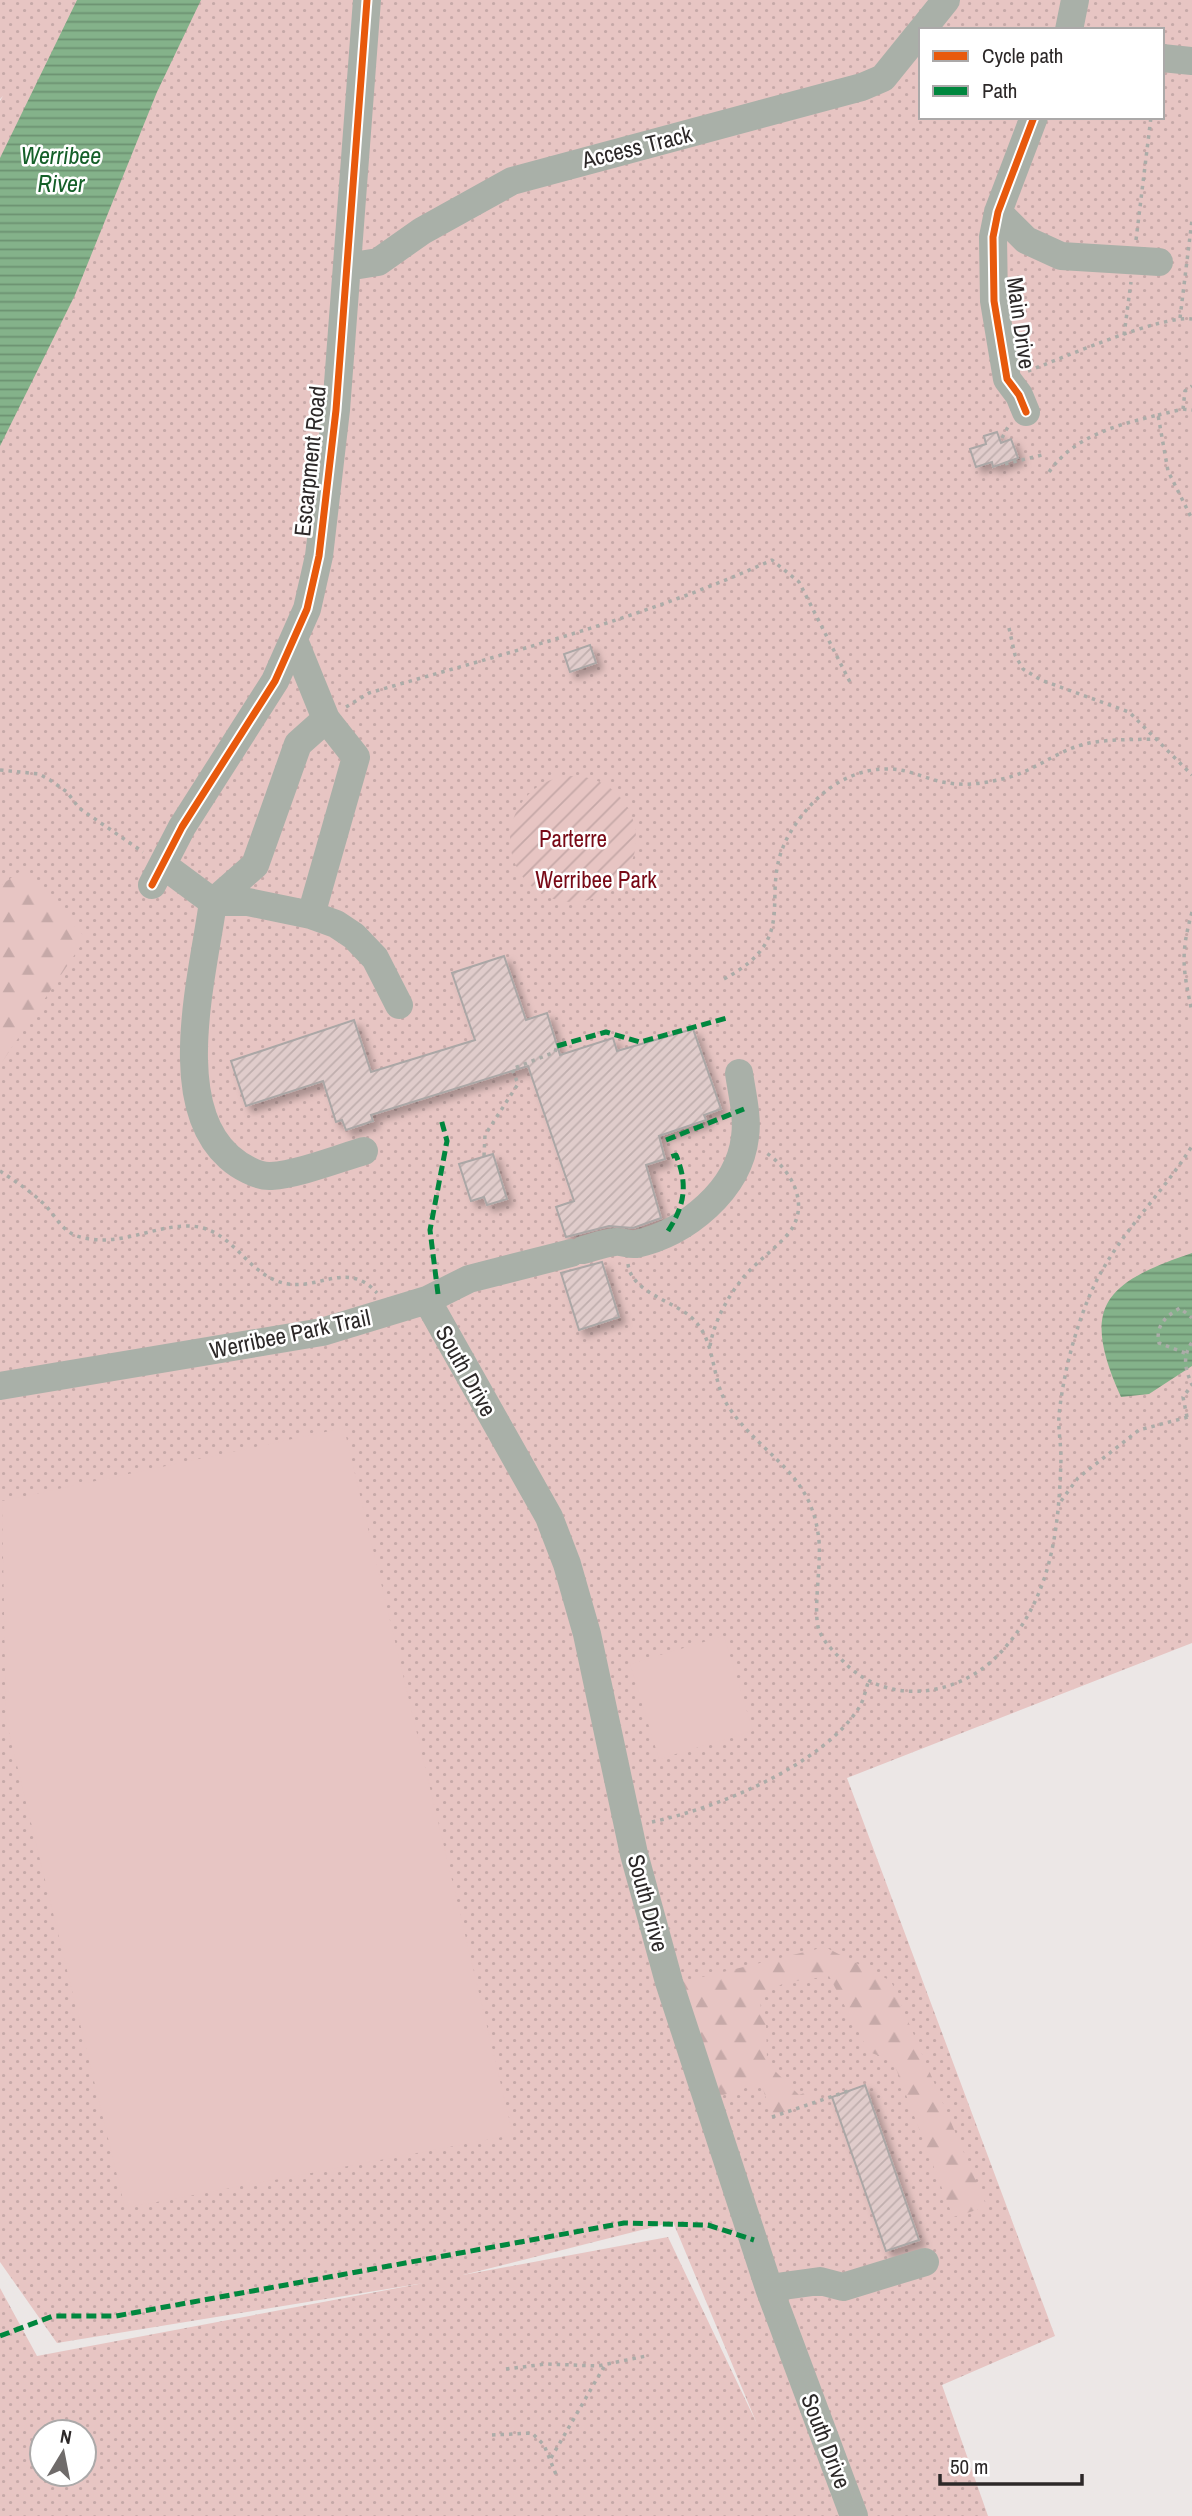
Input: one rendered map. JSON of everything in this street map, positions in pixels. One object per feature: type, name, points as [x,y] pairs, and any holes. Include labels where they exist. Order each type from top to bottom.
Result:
[{"type":"street","name":"Escarpment Road","points":[[157,875],[182,827],[275,681],[307,609],[319,556],[336,410],[367,0]]},
{"type":"street","name":"Access Track","points":[[923,28],[946,0]]},
{"type":"street","points":[[1069,28],[1075,0]]},
{"type":"street","name":"Access Track","points":[[348,267],[379,261],[422,231],[512,181],[872,83],[883,78],[919,33]]},
{"type":"street","points":[[1164,58],[1192,61]]},
{"type":"street","name":"Main Drive","points":[[1026,412],[1019,395],[1007,379],[994,301],[993,237],[998,212],[1033,119]]},
{"type":"street","points":[[998,212],[1026,240],[1061,256],[1146,262]]},
{"type":"street","points":[[294,640],[326,719],[356,757],[311,915]]},
{"type":"street","points":[[326,719],[298,744],[255,865],[213,902],[192,1061],[199,1110],[214,1144],[239,1166],[269,1177],[364,1151]]},
{"type":"street","points":[[157,875],[213,902],[248,902],[311,915],[354,936],[375,958],[399,1005]]},
{"type":"street","name":"Werribee Park Trail","points":[[0,1386],[321,1332],[427,1300],[469,1279],[618,1241],[634,1244],[668,1231],[703,1211],[733,1174],[745,1139],[739,1073]]},
{"type":"street","name":"South Drive","points":[[427,1300],[549,1517],[567,1564],[587,1634],[629,1827],[669,1982],[768,2288],[854,2516]]},
{"type":"street","points":[[768,2288],[820,2281],[843,2287],[925,2262]]},
{"type":"path","points":[[1124,335],[1146,262],[1151,119]]},
{"type":"path","points":[[1180,318],[1192,220]]},
{"type":"path","points":[[1007,379],[1124,335],[1180,318],[1192,319]]},
{"type":"path","points":[[1183,410],[1185,391],[1192,386]]},
{"type":"path","points":[[1049,472],[1057,460],[1091,436],[1158,415],[1192,410]]},
{"type":"path","points":[[1158,415],[1168,471],[1192,519]]},
{"type":"path","points":[[1005,464],[1042,455]]},
{"type":"path","points":[[326,719],[369,693],[636,616],[700,593],[772,561],[799,582],[852,686]]},
{"type":"path","points":[[1009,628],[1014,655],[1023,668],[1057,687],[1120,707],[1159,739],[1192,775]]},
{"type":"path","points":[[724,979],[760,955],[773,923],[776,869],[782,848],[803,813],[821,793],[843,779],[872,771],[894,769],[947,783],[966,785],[1026,772],[1078,746],[1159,739]]},
{"type":"path","points":[[0,770],[39,774],[50,780],[67,792],[79,808],[157,875]]},
{"type":"path","points":[[1192,912],[1183,945],[1182,964],[1192,1012]]},
{"type":"path","points":[[484,1156],[485,1135],[518,1084],[512,1069],[555,1052],[557,1046]]},
{"type":"path","points":[[710,1348],[712,1332],[730,1297],[755,1264],[790,1231],[798,1213],[797,1194],[787,1170],[757,1147]]},
{"type":"path","points":[[634,1244],[628,1260],[634,1279],[692,1318],[705,1334],[714,1374],[729,1408],[802,1485],[811,1502],[816,1518],[821,1564],[818,1629],[830,1647],[849,1669],[869,1680],[901,1692],[933,1691],[981,1672],[1001,1654],[1037,1603],[1057,1536],[1060,1503],[1059,1418],[1067,1374],[1089,1298],[1110,1254],[1175,1174],[1192,1148]]},
{"type":"path","points":[[0,1171],[45,1204],[59,1224],[76,1236],[125,1240],[188,1226],[205,1228],[228,1240],[250,1263],[278,1282],[312,1285],[343,1276],[356,1276],[373,1289],[391,1311]]},
{"type":"path","points":[[1185,1353],[1160,1343],[1158,1335],[1167,1316],[1180,1308],[1192,1318]]},
{"type":"path","points":[[1060,1503],[1078,1478],[1139,1430],[1189,1416],[1182,1397],[1192,1385],[1185,1370],[1185,1353],[1192,1342]]},
{"type":"path","points":[[629,1827],[670,1818],[714,1802],[773,1778],[808,1758],[835,1737],[861,1705],[869,1680]]},
{"type":"path","points":[[772,2117],[848,2091]]},
{"type":"path","points":[[506,2369],[526,2365],[605,2365],[646,2356]]},
{"type":"path","points":[[551,2458],[605,2365]]},
{"type":"path","points":[[492,2435],[532,2433],[539,2437],[551,2458],[556,2477]]},
{"type":"green space","name":"Werribee Park","points":[[0,0],[1192,0],[1192,1643],[847,1778],[1055,2336],[942,2385],[988,2516],[0,2516],[0,2288],[37,2356],[424,2283],[57,2343],[0,2262],[0,101],[3,96],[0,99]],"holes":[[[673,2222],[757,2424],[668,2237],[463,2275]]]},
{"type":"green space","name":"Parterre","points":[[573,776],[597,780],[618,794],[632,815],[636,839],[632,863],[618,884],[597,898],[573,902],[549,898],[528,884],[514,863],[510,839],[514,815],[528,794],[549,780]]},
{"type":"green space","points":[[22,870],[86,938],[0,1065],[0,886]]},
{"type":"green space","points":[[344,1428],[513,2135],[125,2208],[6,1720],[2,1501]]},
{"type":"green space","points":[[724,1636],[753,1731],[659,1759],[630,1664]]},
{"type":"green space","points":[[825,1947],[891,1981],[987,2207],[953,2217],[893,2061],[869,2052],[829,1976],[784,1983],[760,1997],[761,2011],[766,2022],[767,2058],[772,2068],[799,2095],[809,2091],[813,2102],[772,2117],[761,2083],[717,2097],[674,1984]]},
{"type":"water","name":"Werribee River","points":[[77,0],[201,0],[157,92],[75,295],[0,446],[0,158]]},
{"type":"water","points":[[1192,1253],[1192,1366],[1149,1394],[1121,1397],[1102,1340],[1102,1319],[1108,1302],[1120,1288],[1138,1275]]},
{"type":"building","points":[[997,432],[1001,443],[1011,439],[1018,458],[993,467],[992,462],[976,467],[970,449],[986,444],[984,436]]},
{"type":"building","points":[[590,645],[596,663],[570,672],[564,654]]},
{"type":"building","points":[[504,956],[526,1020],[547,1013],[560,1055],[613,1038],[617,1051],[693,1029],[721,1109],[704,1115],[706,1120],[659,1136],[665,1159],[646,1165],[661,1218],[633,1228],[609,1226],[566,1237],[556,1207],[574,1201],[528,1066],[371,1115],[373,1121],[346,1130],[342,1120],[336,1122],[323,1081],[246,1106],[231,1061],[354,1020],[371,1072],[475,1040],[452,973]]},
{"type":"building","points":[[493,1154],[507,1199],[487,1205],[484,1197],[471,1201],[459,1164]]},
{"type":"building","points":[[602,1262],[619,1317],[579,1330],[561,1273]]},
{"type":"building","points":[[865,2085],[919,2240],[886,2251],[832,2097]]},
{"type":"marked path","points":[[557,1046],[606,1032],[640,1042],[727,1018]]},
{"type":"marked path","points":[[666,1140],[744,1109]]},
{"type":"marked path","points":[[438,1294],[430,1230],[447,1141],[441,1119]]},
{"type":"marked path","points":[[668,1231],[678,1212],[683,1194],[680,1166],[676,1155],[670,1157]]},
{"type":"marked path","points":[[0,2336],[53,2316],[116,2316],[624,2223],[708,2225],[754,2240]]},
{"type":"cycle path","points":[[152,885],[182,827],[275,681],[307,609],[319,556],[336,410],[367,0]]},
{"type":"cycle path","points":[[1026,412],[1019,395],[1007,379],[994,301],[993,237],[998,212],[1033,119]]}]
